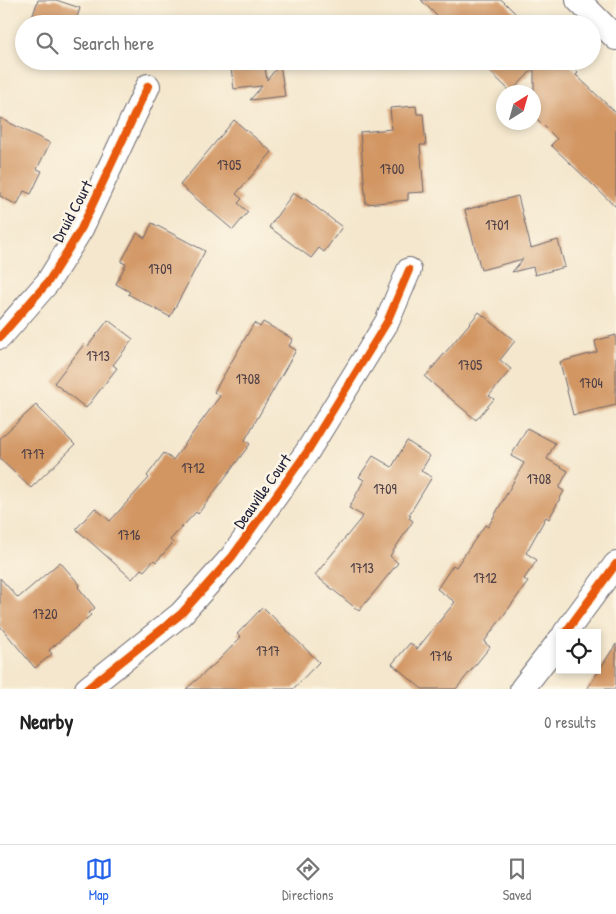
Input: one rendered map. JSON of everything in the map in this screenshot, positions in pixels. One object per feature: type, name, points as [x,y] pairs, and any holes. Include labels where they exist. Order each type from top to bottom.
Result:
[{"type":"street","points":[[578,0],[593,15]]},
{"type":"street","points":[[601,23],[616,38]]},
{"type":"street","name":"Druid Court","points":[[0,337],[48,282],[81,229],[148,86]]},
{"type":"street","name":"Deauville Court","points":[[87,689],[181,614],[232,557],[307,452],[387,322],[409,270]]},
{"type":"street","points":[[568,629],[616,564]]},
{"type":"street","points":[[522,689],[556,645]]},
{"type":"building","points":[[38,0],[56,0],[80,8],[78,15],[33,15]]},
{"type":"building","points":[[421,0],[502,0],[517,15],[436,15]]},
{"type":"building","points":[[231,70],[265,70],[267,80],[275,70],[281,70],[285,96],[250,100],[262,86],[234,89]]},
{"type":"building","points":[[488,70],[532,70],[518,85],[504,85]]},
{"type":"building","points":[[534,70],[575,70],[578,73],[576,75],[616,113],[616,207],[551,145],[557,139],[541,123],[541,85],[534,85]]},
{"type":"building","points":[[416,106],[417,114],[423,114],[426,145],[420,145],[424,192],[408,193],[408,200],[366,204],[360,132],[392,129],[390,108]]},
{"type":"building","points":[[0,118],[50,143],[37,169],[42,171],[31,194],[24,191],[17,205],[0,196]]},
{"type":"building","points":[[234,120],[272,152],[236,194],[242,199],[238,203],[248,212],[233,230],[180,185]]},
{"type":"building","points":[[293,193],[302,199],[303,197],[342,227],[324,252],[319,248],[311,258],[269,227]]},
{"type":"building","points":[[518,196],[531,248],[558,240],[565,267],[535,275],[533,267],[512,272],[523,259],[481,270],[465,210]]},
{"type":"building","points":[[152,223],[205,251],[170,317],[128,294],[130,292],[116,284],[126,264],[121,262],[137,233],[145,238]]},
{"type":"building","points":[[479,312],[515,341],[500,360],[511,369],[489,396],[494,399],[476,420],[425,377]]},
{"type":"building","points":[[108,320],[133,339],[113,365],[117,368],[86,408],[54,383],[85,343],[88,346]]},
{"type":"building","points":[[263,322],[293,339],[289,346],[296,350],[245,440],[250,444],[198,514],[196,512],[170,540],[173,543],[156,562],[154,560],[144,571],[141,569],[132,579],[76,529],[95,508],[110,521],[149,478],[147,476],[164,453],[173,460],[220,396],[214,392],[254,323],[260,327]]},
{"type":"building","points":[[616,335],[616,405],[573,415],[560,362],[597,352],[595,341]]},
{"type":"building","points":[[36,405],[75,445],[31,488],[0,459],[0,438]]},
{"type":"building","points":[[527,428],[555,443],[547,459],[568,471],[559,488],[564,491],[549,519],[546,517],[526,553],[537,560],[524,579],[528,582],[484,642],[490,647],[456,689],[422,689],[392,664],[410,643],[417,649],[455,602],[437,589],[453,565],[456,567],[485,525],[488,527],[524,463],[511,456]]},
{"type":"building","points":[[407,441],[430,456],[421,471],[432,477],[409,515],[411,516],[409,518],[413,521],[390,556],[398,563],[359,611],[315,575],[363,516],[349,508],[364,480],[359,477],[373,456],[392,467]]},
{"type":"building","points":[[60,562],[80,585],[78,587],[95,608],[89,613],[91,615],[49,650],[52,654],[35,668],[0,626],[0,578],[18,598]]},
{"type":"building","points":[[263,607],[319,662],[293,689],[186,689],[217,662],[241,637],[237,634]]},
{"type":"building","points":[[616,644],[616,689],[587,689],[597,674],[601,674],[601,667]]},
{"type":"cycle path","points":[[0,337],[48,282],[81,229],[148,86]]},
{"type":"cycle path","points":[[87,689],[181,614],[232,557],[307,452],[387,322],[409,270]]},
{"type":"cycle path","points":[[568,629],[616,564]]}]
